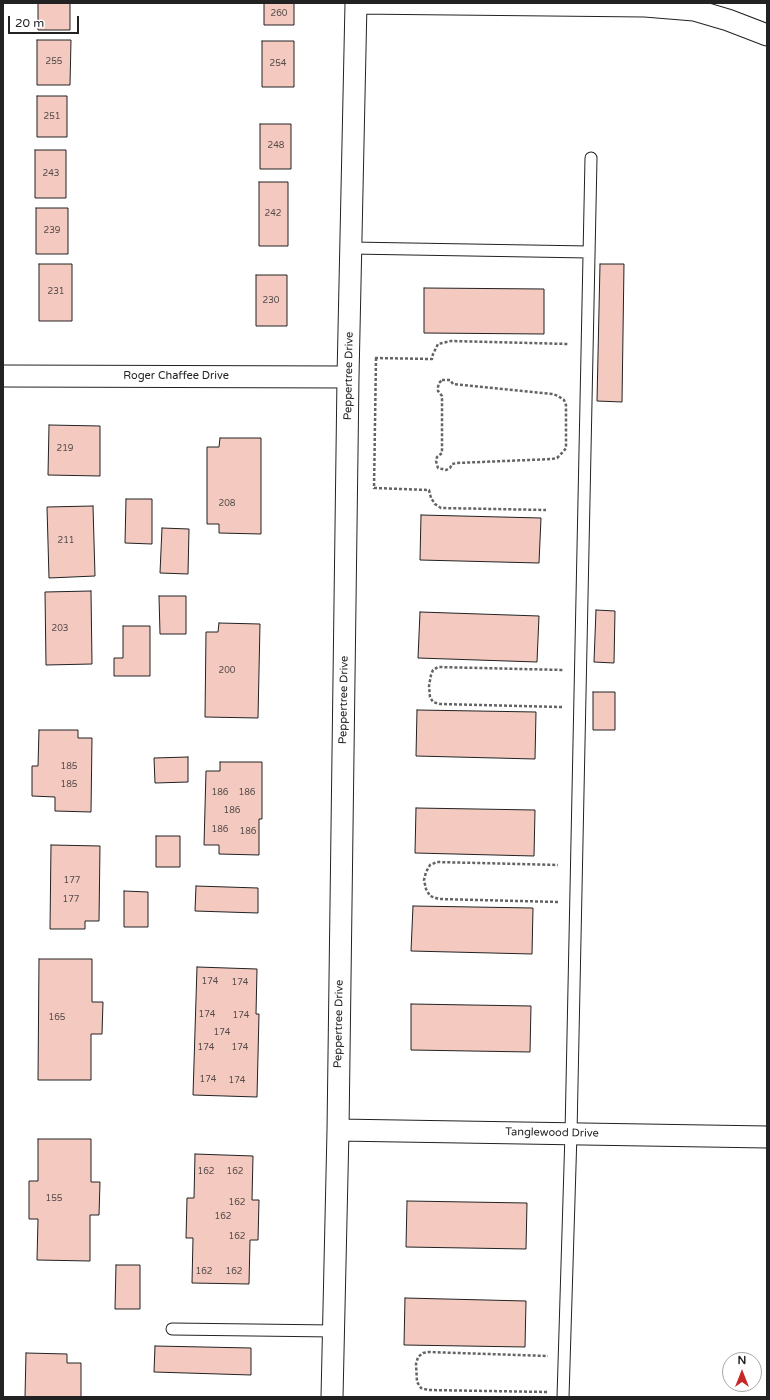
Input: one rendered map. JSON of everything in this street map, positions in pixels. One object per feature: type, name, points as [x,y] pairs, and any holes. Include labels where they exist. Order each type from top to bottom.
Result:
[{"type":"street","points":[[356,3],[645,6],[694,10],[728,20],[767,35]]},
{"type":"street","name":"Peppertree Drive","points":[[332,1397],[338,1130],[356,3]]},
{"type":"street","name":"Roger Chaffee Drive","points":[[3,376],[349,367]]},
{"type":"street","name":"Tanglewood Drive","points":[[338,1130],[767,1137]]},
{"type":"lane","points":[[563,1395],[571,1133],[591,158]]},
{"type":"lane","points":[[351,248],[589,252]]},
{"type":"lane","points":[[172,1329],[334,1331]]},
{"type":"path","points":[[349,367],[376,358],[432,359],[438,344],[451,341],[588,345]]},
{"type":"path","points":[[376,358],[374,488],[429,490],[431,498],[435,504],[441,508],[546,510]]},
{"type":"path","points":[[445,380],[450,380],[453,384],[553,394],[558,396],[564,400],[566,405],[566,448],[557,458],[552,459],[457,463],[452,464],[450,468],[446,470],[438,468],[436,461],[437,457],[442,453],[442,396],[438,391],[438,387],[439,383],[445,380]]},
{"type":"path","points":[[580,707],[440,704],[433,702],[430,697],[429,686],[433,670],[438,667],[581,670]]},
{"type":"path","points":[[576,902],[439,899],[430,896],[426,889],[424,880],[430,865],[437,862],[539,864],[577,867]]},
{"type":"path","points":[[563,1395],[428,1390],[421,1388],[417,1382],[416,1364],[418,1357],[423,1353],[429,1352],[564,1356]]},
{"type":"building","points":[[38,3],[70,3],[70,30],[38,30]]},
{"type":"building","points":[[264,3],[294,3],[294,25],[264,25]]},
{"type":"building","points":[[37,40],[71,40],[70,85],[37,85]]},
{"type":"building","points":[[262,41],[294,41],[294,87],[262,87]]},
{"type":"building","points":[[37,96],[67,96],[67,137],[37,137]]},
{"type":"building","points":[[260,124],[291,124],[291,169],[260,169]]},
{"type":"building","points":[[35,150],[66,150],[66,198],[35,198]]},
{"type":"building","points":[[259,182],[288,182],[288,246],[259,246]]},
{"type":"building","points":[[36,208],[68,208],[68,254],[36,254]]},
{"type":"building","points":[[39,264],[72,264],[72,321],[39,321]]},
{"type":"building","points":[[600,264],[624,264],[622,402],[597,401]]},
{"type":"building","points":[[256,275],[287,275],[287,326],[256,326]]},
{"type":"building","points":[[424,288],[544,289],[544,334],[424,333]]},
{"type":"building","points":[[49,425],[100,426],[100,476],[48,475]]},
{"type":"building","points":[[220,438],[261,438],[261,534],[219,533],[219,524],[207,524],[207,447],[219,447]]},
{"type":"building","points":[[126,499],[152,499],[152,544],[125,543]]},
{"type":"building","points":[[93,506],[95,576],[49,578],[47,507]]},
{"type":"building","points":[[421,515],[541,518],[539,563],[420,560]]},
{"type":"building","points":[[162,528],[189,529],[188,574],[160,573]]},
{"type":"building","points":[[91,591],[92,664],[46,665],[45,592]]},
{"type":"building","points":[[159,596],[186,596],[186,634],[160,634]]},
{"type":"building","points":[[596,610],[615,611],[614,663],[594,662]]},
{"type":"building","points":[[420,612],[539,616],[537,662],[418,658]]},
{"type":"building","points":[[219,623],[260,624],[258,718],[205,717],[206,632],[218,632]]},
{"type":"building","points":[[123,626],[150,626],[150,676],[114,676],[114,658],[123,658]]},
{"type":"building","points":[[593,692],[615,692],[615,730],[593,730]]},
{"type":"building","points":[[417,710],[536,712],[535,759],[416,756]]},
{"type":"building","points":[[39,730],[78,730],[78,738],[92,738],[91,812],[55,811],[55,797],[32,796],[32,766],[38,766]]},
{"type":"building","points":[[188,757],[188,782],[155,783],[154,758]]},
{"type":"building","points":[[220,762],[262,762],[262,819],[259,819],[259,855],[219,854],[219,845],[204,845],[206,771],[220,771]]},
{"type":"building","points":[[416,808],[535,810],[534,856],[415,853]]},
{"type":"building","points":[[156,836],[180,836],[180,867],[156,867]]},
{"type":"building","points":[[51,845],[100,846],[99,921],[85,921],[85,929],[50,929]]},
{"type":"building","points":[[196,886],[258,888],[258,913],[195,911]]},
{"type":"building","points":[[124,891],[148,892],[148,927],[124,927]]},
{"type":"building","points":[[413,906],[533,908],[532,954],[411,951]]},
{"type":"building","points":[[39,959],[92,959],[92,1002],[103,1002],[102,1034],[91,1034],[91,1080],[38,1080]]},
{"type":"building","points":[[197,967],[257,969],[256,1014],[259,1014],[257,1097],[193,1095]]},
{"type":"building","points":[[411,1004],[531,1006],[530,1052],[411,1050]]},
{"type":"building","points":[[38,1139],[91,1139],[91,1182],[100,1182],[99,1215],[90,1215],[90,1261],[37,1260],[38,1219],[29,1219],[29,1181],[38,1181]]},
{"type":"building","points":[[195,1154],[253,1156],[252,1200],[259,1200],[258,1240],[250,1240],[249,1284],[192,1283],[193,1238],[186,1238],[187,1198],[194,1198]]},
{"type":"building","points":[[407,1201],[527,1203],[526,1249],[406,1247]]},
{"type":"building","points":[[116,1265],[140,1265],[140,1309],[115,1309]]},
{"type":"building","points":[[405,1298],[526,1301],[525,1347],[404,1345]]},
{"type":"building","points":[[155,1346],[251,1348],[251,1375],[154,1372]]},
{"type":"building","points":[[26,1353],[67,1354],[67,1363],[81,1363],[81,1397],[25,1397]]}]
